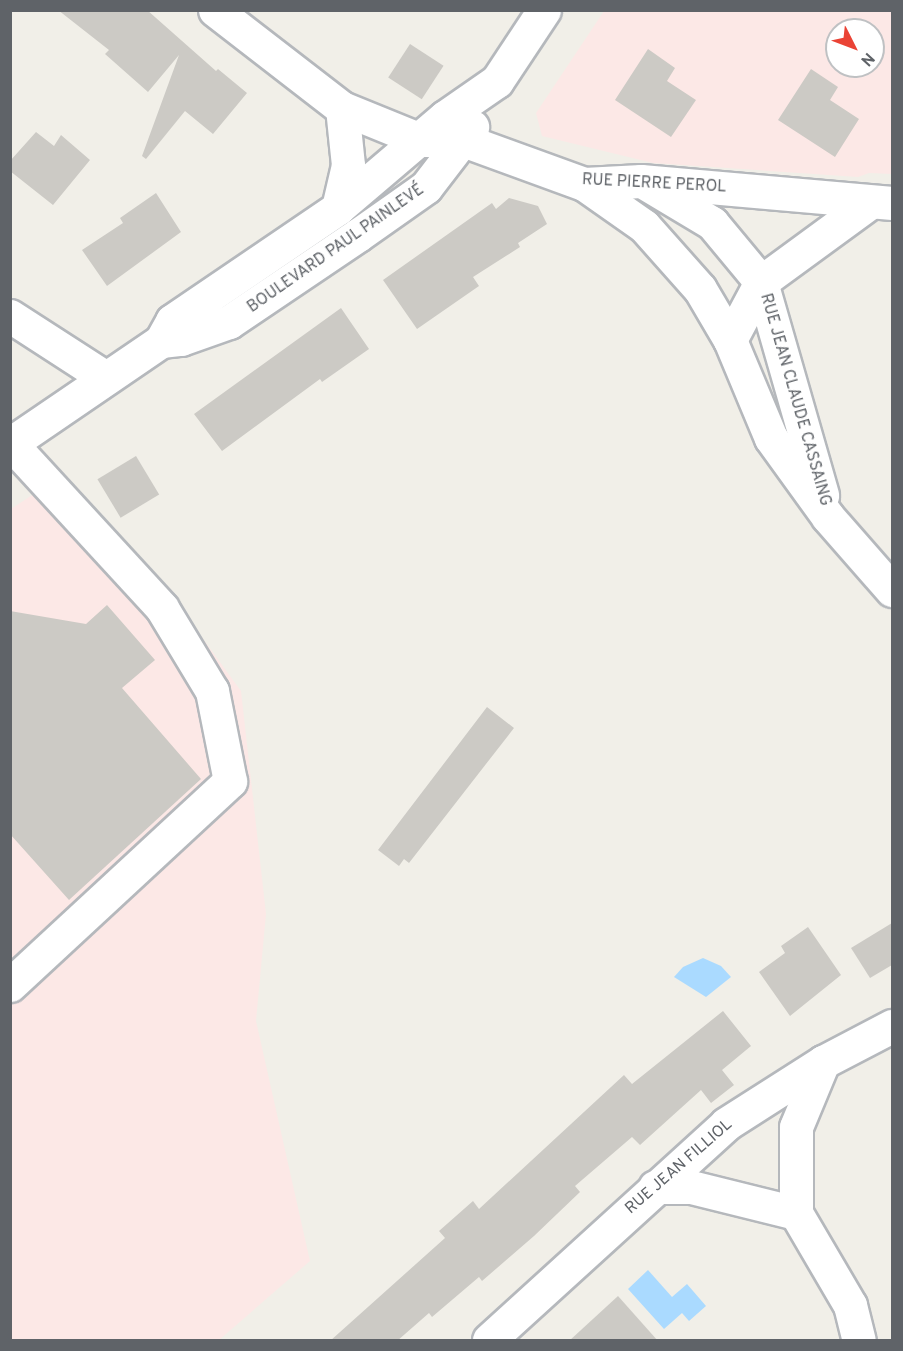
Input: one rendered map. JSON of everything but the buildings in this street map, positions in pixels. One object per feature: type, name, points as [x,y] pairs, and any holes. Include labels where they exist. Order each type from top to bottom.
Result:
[{"type":"street","points":[[215,10],[342,108],[421,140]]},
{"type":"street","name":"BOULEVARD PAUL PAINLEVÉ","points":[[161,341],[181,339],[229,322],[426,187],[454,128],[486,107],[497,81],[544,10]]},
{"type":"street","points":[[338,208],[348,165],[342,108]]},
{"type":"street","name":"RUE PIERRE PEROL","points":[[421,140],[454,128],[584,184],[641,181],[825,194],[881,203]]},
{"type":"street","name":"BOULEVARD PAUL PAINLEVÉ","points":[[11,444],[161,341],[172,321],[338,208],[421,140]]},
{"type":"street","name":"RUE JEAN CLAUDE CASSAING","points":[[641,181],[712,223],[761,282],[828,517]]},
{"type":"street","name":"RUE JEAN CLAUDE CASSAING","points":[[584,184],[644,226],[700,289],[730,340],[771,438],[828,517],[892,590]]},
{"type":"street","name":"RUE JEAN CLAUDE CASSAING","points":[[730,340],[761,282],[881,203]]},
{"type":"street","points":[[10,316],[106,378]]},
{"type":"street","points":[[10,985],[231,782],[212,691],[162,608],[11,444]]},
{"type":"street","name":"RUE JEAN FILLIOL","points":[[489,1341],[726,1124],[823,1062],[892,1026]]},
{"type":"street","points":[[823,1062],[796,1127],[796,1213],[850,1305],[859,1341]]},
{"type":"street","points":[[655,1187],[691,1187],[796,1213]]},
{"type":"shaded area","points":[[604,11],[892,11],[892,174],[869,173],[858,177],[653,163],[542,136],[536,113]]},
{"type":"shaded area","points":[[64,474],[171,595],[241,691],[266,914],[256,1021],[310,1261],[219,1340],[11,1340],[11,509]]},
{"type":"water","points":[[703,958],[721,966],[731,977],[706,997],[674,977],[683,967]]},
{"type":"water","points":[[648,1270],[672,1297],[687,1284],[706,1306],[689,1321],[682,1313],[664,1329],[628,1289]]}]
